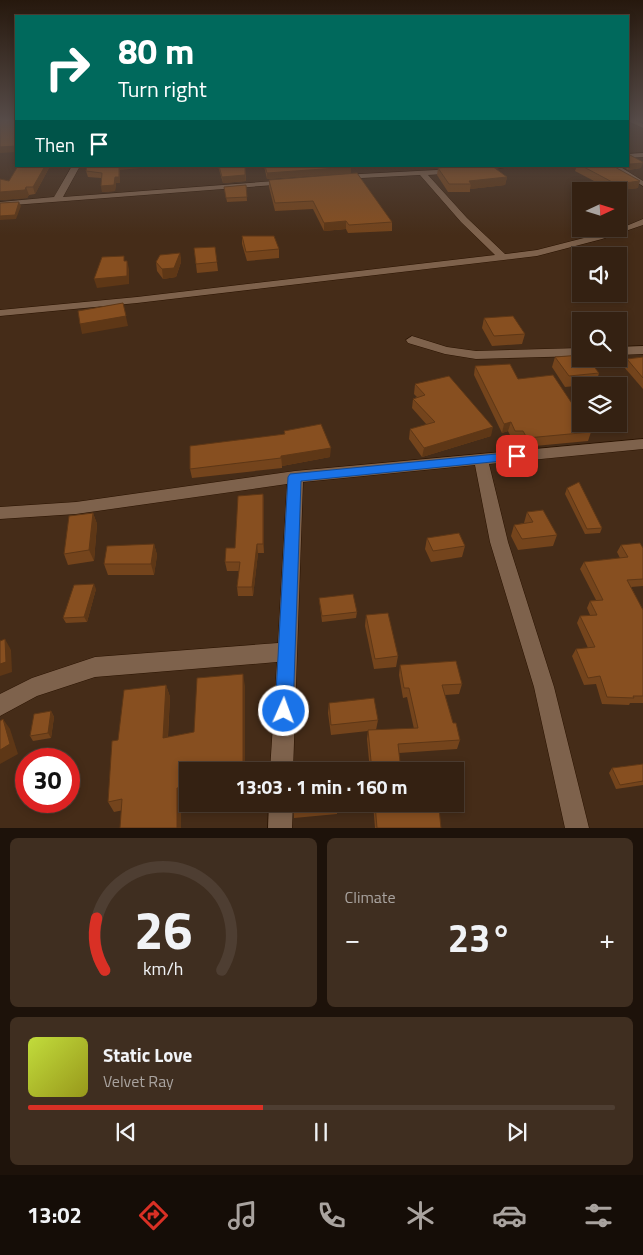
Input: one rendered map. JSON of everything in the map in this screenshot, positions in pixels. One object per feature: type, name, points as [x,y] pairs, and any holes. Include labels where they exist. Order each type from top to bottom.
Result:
[{"type":"street","points":[[57,200],[75,167]]},
{"type":"street","points":[[470,170],[488,167]]},
{"type":"street","points":[[615,167],[643,184]]},
{"type":"street","points":[[334,178],[461,170]]},
{"type":"street","points":[[422,173],[464,220],[502,256]]},
{"type":"street","points":[[0,204],[295,181]]},
{"type":"street","points":[[0,313],[137,300],[537,253],[599,237],[643,222]]},
{"type":"street","points":[[412,340],[476,355],[572,352]]},
{"type":"street","points":[[627,351],[643,350]]},
{"type":"street","points":[[0,513],[76,508],[295,477],[643,444]]},
{"type":"street","points":[[482,460],[499,542],[544,687],[577,828]]},
{"type":"street","points":[[282,762],[295,477]]},
{"type":"street","points":[[0,705],[32,688],[95,667],[287,652]]},
{"type":"street","points":[[280,828],[281,812]]},
{"type":"building","points":[[629,158],[635,158],[643,162],[643,163],[630,164]]},
{"type":"building","points":[[17,167],[44,167],[33,187],[26,187],[25,190],[0,192],[0,179],[9,181]]},
{"type":"building","points":[[87,167],[119,167],[119,177],[115,177],[114,185],[101,186],[102,173],[86,171]]},
{"type":"building","points":[[219,167],[245,167],[245,175],[222,177]]},
{"type":"building","points":[[265,167],[351,167],[267,173]]},
{"type":"building","points":[[493,167],[507,177],[469,181],[471,184],[449,184],[438,168]]},
{"type":"building","points":[[584,167],[615,167],[640,181],[612,182]]},
{"type":"building","points":[[357,173],[392,222],[349,225],[346,221],[324,223],[313,201],[275,203],[269,180]]},
{"type":"building","points":[[246,185],[247,197],[226,198],[224,187]]},
{"type":"building","points":[[19,202],[15,215],[0,216],[0,203]]},
{"type":"building","points":[[242,236],[274,236],[279,249],[246,252]]},
{"type":"building","points":[[215,247],[217,262],[196,264],[194,248]]},
{"type":"building","points":[[180,253],[174,268],[162,269],[156,262],[160,255]]},
{"type":"building","points":[[124,256],[124,261],[127,261],[127,276],[94,279],[102,257]]},
{"type":"building","points":[[123,303],[126,316],[80,324],[78,311]]},
{"type":"building","points":[[513,316],[525,334],[494,336],[484,318]]},
{"type":"building","points":[[572,356],[572,367],[594,367],[599,373],[569,376],[555,357]]},
{"type":"building","points":[[643,357],[643,378],[627,359]]},
{"type":"building","points":[[510,364],[518,379],[553,375],[572,404],[572,432],[591,432],[527,438],[523,431],[515,431],[511,422],[504,424],[475,366]]},
{"type":"building","points":[[449,376],[493,427],[424,448],[410,429],[435,422],[413,399],[425,395],[415,384]]},
{"type":"building","points":[[321,424],[331,448],[281,456],[281,458],[190,469],[190,446],[285,434],[284,431]]},
{"type":"building","points":[[579,482],[602,528],[587,529],[567,488]]},
{"type":"building","points":[[263,494],[263,544],[257,544],[252,587],[237,587],[240,562],[225,562],[226,548],[235,548],[238,496]]},
{"type":"building","points":[[543,510],[557,535],[522,539],[514,525],[533,522],[527,512]]},
{"type":"building","points":[[93,513],[89,550],[64,554],[69,516]]},
{"type":"building","points":[[459,533],[465,546],[433,551],[427,538]]},
{"type":"building","points":[[640,543],[643,548],[643,579],[627,580],[643,610],[643,696],[633,696],[634,698],[607,697],[600,676],[588,678],[576,649],[595,647],[580,616],[597,615],[590,601],[603,600],[584,562],[628,557],[621,545]]},
{"type":"building","points":[[154,544],[151,564],[104,564],[107,546]]},
{"type":"building","points":[[94,584],[84,617],[63,618],[74,585]]},
{"type":"building","points":[[353,594],[357,612],[322,616],[319,598]]},
{"type":"building","points":[[388,613],[398,656],[375,659],[366,615]]},
{"type":"building","points":[[5,639],[6,662],[0,664],[0,641]]},
{"type":"building","points":[[456,661],[462,684],[442,685],[460,740],[398,744],[400,762],[371,762],[368,730],[418,728],[409,688],[404,688],[400,665]]},
{"type":"building","points":[[243,674],[243,762],[179,762],[177,828],[120,828],[122,799],[108,802],[112,741],[118,740],[124,690],[166,685],[163,738],[194,732],[197,678]]},
{"type":"building","points":[[374,698],[378,720],[331,725],[329,703]]},
{"type":"building","points":[[51,711],[48,733],[30,736],[34,714]]},
{"type":"building","points":[[3,719],[10,744],[0,750],[0,721]]},
{"type":"building","points":[[643,764],[643,781],[620,785],[612,768]]},
{"type":"building","points":[[376,812],[439,812],[441,828],[377,828]]},
{"type":"route","points":[[284,711],[295,477],[517,456]]}]
